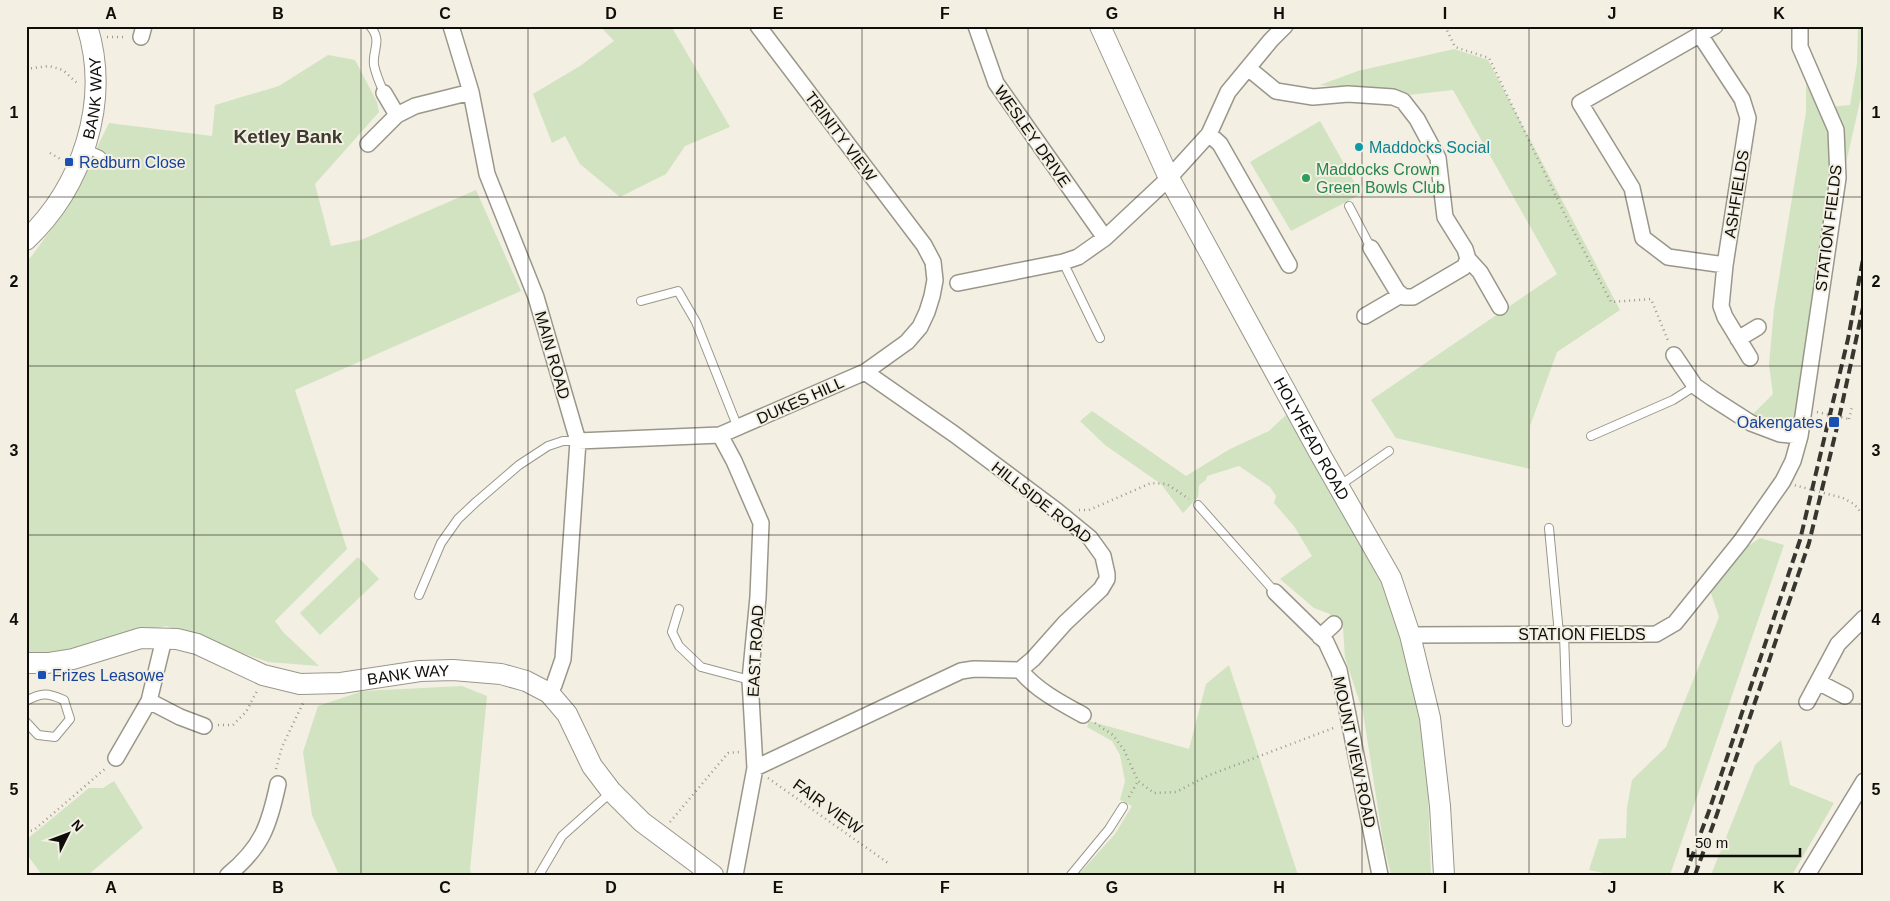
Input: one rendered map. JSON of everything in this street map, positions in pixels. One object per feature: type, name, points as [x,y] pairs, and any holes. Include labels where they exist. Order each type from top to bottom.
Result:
[{"type":"street","name":"MAIN ROAD","points":[[451,26],[471,92],[487,174],[536,297],[578,441],[563,659],[554,685],[549,693]]},
{"type":"street","name":"TRINITY VIEW","points":[[758,26],[924,245]]},
{"type":"street","name":"WESLEY DRIVE","points":[[976,26],[996,83],[1105,238]]},
{"type":"street","name":"HOLYHEAD ROAD","points":[[1100,26],[1169,178],[1391,578],[1410,635],[1430,718],[1440,806],[1444,875]]},
{"type":"street","points":[[958,283],[1063,262],[1078,257],[1105,238],[1169,178],[1210,134],[1228,92],[1285,26]]},
{"type":"street","points":[[1715,26],[1580,103],[1632,188],[1643,238],[1668,257],[1725,265]]},
{"type":"street","name":"STATION FIELDS","points":[[1410,635],[1656,634],[1675,623],[1741,541],[1783,481],[1793,461],[1800,436],[1838,178],[1836,130],[1800,47],[1800,26]]},
{"type":"street","name":"BANK WAY","points":[[26,240],[42,225],[58,201],[78,169],[85,148],[92,122],[96,93],[90,35]]},
{"type":"street","name":"ASHFIELDS","points":[[1700,35],[1742,99],[1748,118],[1725,265],[1721,306],[1725,317],[1750,358]]},
{"type":"street","points":[[1248,68],[1276,91],[1313,97],[1348,94],[1393,97],[1403,101],[1417,119],[1438,158],[1445,217],[1465,249],[1468,259],[1480,272],[1500,307]]},
{"type":"street","points":[[368,144],[397,115],[415,106],[471,92]]},
{"type":"street","points":[[384,93],[397,115]]},
{"type":"street","points":[[1210,134],[1220,144],[1289,264]]},
{"type":"street","name":"DUKES HILL","points":[[578,441],[720,434],[738,428],[865,372],[907,342],[920,327],[927,312],[935,280],[933,262],[924,245]]},
{"type":"street","points":[[1371,248],[1397,291],[1404,297],[1413,296],[1464,267],[1468,259]]},
{"type":"street","points":[[1365,316],[1401,295]]},
{"type":"street","points":[[1738,339],[1758,327]]},
{"type":"street","points":[[1674,355],[1695,386],[1751,423],[1780,434],[1800,436]]},
{"type":"street","name":"HILLSIDE ROAD","points":[[865,372],[954,434],[1057,511],[1090,538],[1099,548],[1106,564],[1107,579],[1096,595],[1065,623],[1033,660],[1020,670]]},
{"type":"street","name":"EAST ROAD","points":[[720,434],[762,523],[758,597],[750,680],[755,768],[735,875]]},
{"type":"street","name":"MOUNT VIEW ROAD","points":[[1274,592],[1326,642],[1338,670],[1380,875]]},
{"type":"street","points":[[1807,702],[1838,644],[1864,618]]},
{"type":"street","points":[[1320,637],[1334,624]]},
{"type":"street","name":"BANK WAY","points":[[26,663],[48,663],[73,659],[141,638],[177,639],[197,644],[262,675],[300,684],[340,683],[420,671],[453,670],[501,674],[526,681],[549,693],[568,714],[592,766],[611,791],[642,822],[713,875]]},
{"type":"street","points":[[116,758],[149,701],[164,639]]},
{"type":"street","points":[[755,768],[961,671],[974,669],[1020,670],[1026,678],[1042,690],[1083,715]]},
{"type":"street","points":[[1818,682],[1845,696]]},
{"type":"street","points":[[149,701],[180,717],[204,726]]},
{"type":"street","points":[[1806,875],[1864,782]]},
{"type":"street","points":[[237,872],[258,845],[266,829],[278,784]]},
{"type":"lane","points":[[370,26],[375,32],[378,47],[374,63],[384,93]]},
{"type":"lane","points":[[85,148],[100,155],[110,164]]},
{"type":"lane","points":[[1349,206],[1371,248]]},
{"type":"lane","points":[[1063,262],[1100,338]]},
{"type":"lane","points":[[641,301],[678,291],[696,322],[738,428]]},
{"type":"lane","points":[[1591,436],[1673,400],[1695,386]]},
{"type":"lane","points":[[419,595],[441,543],[458,519],[519,466],[548,446],[562,441],[578,441]]},
{"type":"lane","points":[[1339,486],[1389,451]]},
{"type":"lane","points":[[1198,505],[1274,592]]},
{"type":"lane","points":[[1549,528],[1561,634],[1567,722]]},
{"type":"lane","points":[[679,609],[672,632],[679,646],[701,667],[750,680]]},
{"type":"lane","points":[[26,701],[39,694],[52,695],[64,700],[70,719],[55,737],[38,735],[26,722]]},
{"type":"lane","points":[[539,875],[562,836],[611,791]]},
{"type":"lane","points":[[1071,875],[1109,829],[1123,807]]},
{"type":"path","points":[[1445,26],[1455,47],[1489,58],[1565,215],[1611,302],[1651,299],[1674,355]]},
{"type":"path","points":[[90,35],[104,37],[142,32]]},
{"type":"path","points":[[26,68],[49,66],[63,70],[83,88]]},
{"type":"path","points":[[50,153],[64,161]]},
{"type":"path","points":[[1817,412],[1849,419],[1852,407]]},
{"type":"path","points":[[1057,511],[1089,510],[1151,483],[1166,484],[1198,505]]},
{"type":"path","points":[[1790,484],[1843,498],[1854,504],[1864,516]]},
{"type":"path","points":[[204,726],[233,725],[246,712],[257,692],[262,675]]},
{"type":"path","points":[[278,784],[274,776],[282,746],[314,683]]},
{"type":"path","points":[[1083,715],[1113,735],[1124,750],[1138,781],[1154,793],[1176,792],[1207,776],[1270,754],[1349,722]]},
{"type":"path","points":[[659,835],[728,753],[754,751]]},
{"type":"path","points":[[26,832],[34,830],[106,769],[116,758]]},
{"type":"path","name":"FAIR VIEW","points":[[755,768],[888,863]]},
{"type":"path","points":[[1123,807],[1138,781]]},
{"type":"green space","points":[[600,26],[671,26],[730,127],[685,146],[666,174],[620,197],[580,164],[565,136],[552,143],[533,94],[580,66],[614,41]]},
{"type":"green space","points":[[1858,26],[1864,26],[1864,84],[1846,163],[1829,107],[1850,105],[1857,64]]},
{"type":"green space","points":[[1454,49],[1488,60],[1620,310],[1557,352],[1530,426],[1530,469],[1396,438],[1371,400],[1557,274],[1453,90],[1408,95],[1320,85],[1358,71]]},
{"type":"green space","points":[[328,55],[355,60],[377,102],[379,112],[315,184],[331,246],[361,240],[476,190],[521,291],[295,390],[347,549],[275,621],[283,632],[319,666],[268,662],[166,626],[51,655],[26,652],[26,261],[32,256],[69,204],[109,123],[212,136],[215,105],[279,86]]},
{"type":"green space","points":[[1806,84],[1827,125],[1832,179],[1796,429],[1751,416],[1773,394],[1769,365],[1774,309],[1806,112]]},
{"type":"green space","name":"Maddocks Crown Green Bowls Club","points":[[1320,121],[1361,194],[1291,231],[1250,162]]},
{"type":"green space","points":[[1092,411],[1186,476],[1230,449],[1269,431],[1287,414],[1371,556],[1395,607],[1412,675],[1427,765],[1431,875],[1391,875],[1383,841],[1363,712],[1345,658],[1343,627],[1330,614],[1314,608],[1280,579],[1312,556],[1294,526],[1274,503],[1276,496],[1270,487],[1239,466],[1207,476],[1206,480],[1199,485],[1198,497],[1183,513],[1161,484],[1105,445],[1080,421]]},
{"type":"green space","points":[[1760,538],[1784,545],[1670,875],[1613,875],[1589,870],[1599,839],[1626,838],[1627,808],[1632,780],[1666,747],[1719,617],[1711,593],[1739,552]]},
{"type":"green space","points":[[358,557],[379,579],[320,635],[300,613]]},
{"type":"green space","points":[[1229,665],[1298,875],[1078,875],[1115,834],[1132,806],[1120,800],[1125,781],[1120,755],[1112,741],[1087,727],[1089,721],[1189,749],[1206,684]]},
{"type":"green space","points":[[462,686],[487,696],[470,870],[472,875],[339,875],[312,815],[303,752],[318,706],[363,691]]},
{"type":"green space","points":[[1781,740],[1790,785],[1834,803],[1792,875],[1711,875],[1755,765]]},
{"type":"green space","points":[[114,781],[143,828],[88,875],[42,875],[26,853],[26,840],[89,788],[103,788]]},
{"type":"railway","points":[[1685,875],[1709,811],[1800,540],[1848,339],[1864,254]]},
{"type":"railway","points":[[1695,875],[1809,543],[1864,303]]},
{"type":"place","name":"Maddocks Social","points":[[1359,147]]},
{"type":"place","name":"Redburn Close","points":[[69,162]]},
{"type":"place","name":"Maddocks Crown Green Bowls Club","points":[[1306,178]]},
{"type":"place","name":"Oakengates","points":[[1834,422]]},
{"type":"place","name":"Frizes Leasowe","points":[[42,675]]},
{"type":"district","name":"Ketley Bank","points":[[288,136]]}]
